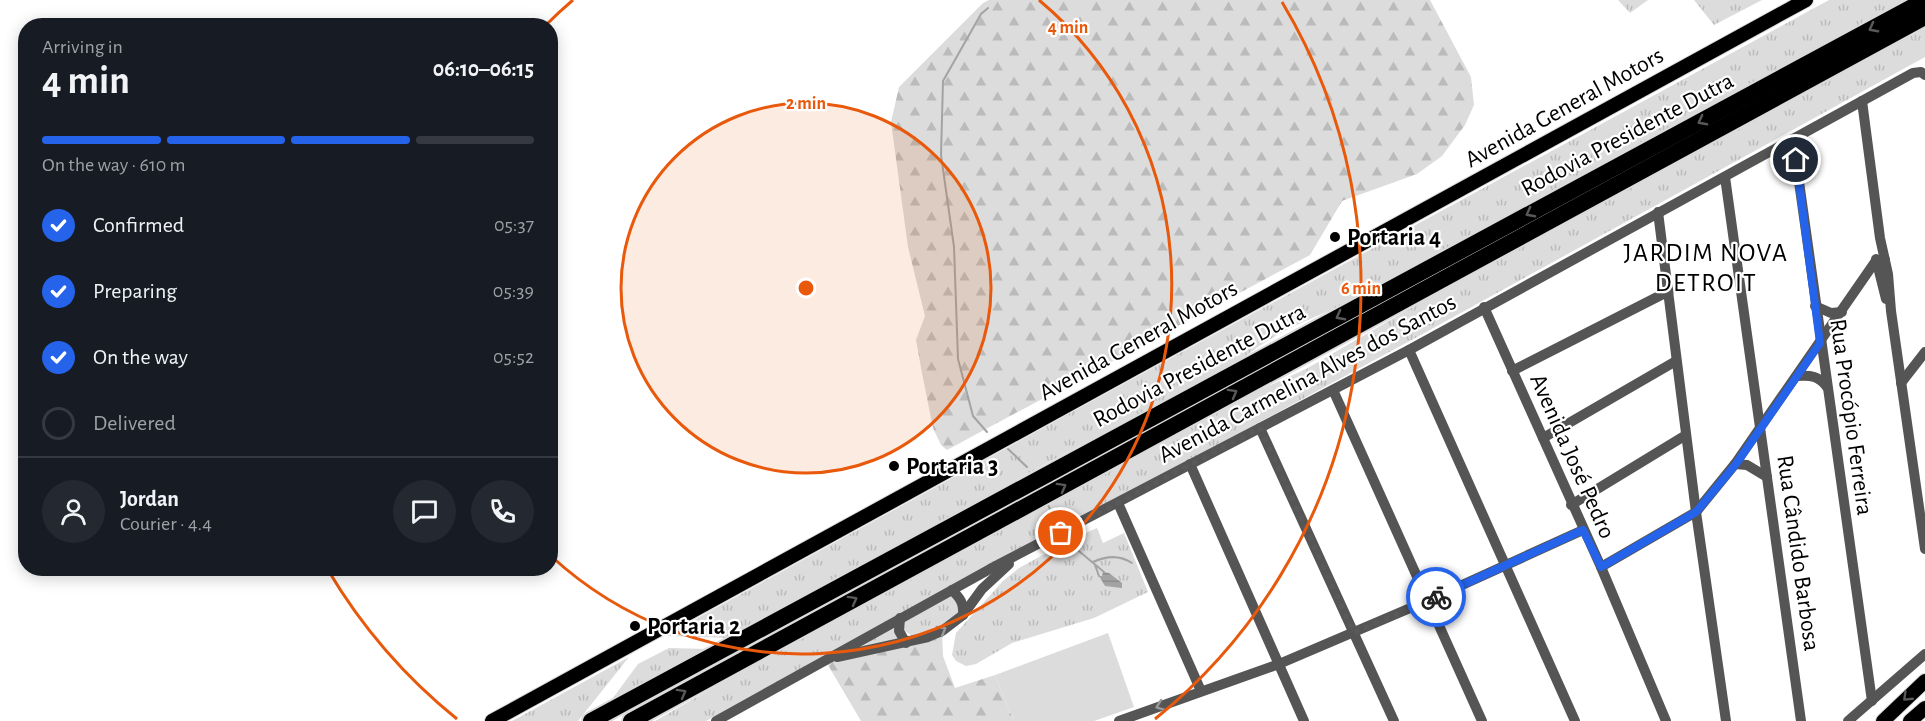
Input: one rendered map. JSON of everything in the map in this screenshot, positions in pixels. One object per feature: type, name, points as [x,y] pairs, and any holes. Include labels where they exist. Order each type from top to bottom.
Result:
[{"type":"highway","name":"Rodovia Presidente Dutra","points":[[591,721],[1925,0]]},
{"type":"highway","name":"Rodovia Presidente Dutra","points":[[631,721],[1925,17]]},
{"type":"highway","points":[[642,721],[660,705]]},
{"type":"main road","name":"Avenida General Motors","points":[[492,721],[1806,0]]},
{"type":"main road","points":[[1887,719],[1925,681]]},
{"type":"main road","points":[[1910,721],[1925,708]]},
{"type":"street","name":"Avenida Carmelina Alves dos Santos","points":[[1023,553],[1409,350],[1913,73],[1923,74]]},
{"type":"street","points":[[1862,101],[1880,238],[1880,261],[1891,311],[1925,549]]},
{"type":"street","name":"Rua Procópio Ferreira","points":[[1793,139],[1872,701]]},
{"type":"street","name":"Rua Cândido Barbosa","points":[[1725,177],[1801,721]]},
{"type":"street","points":[[1658,212],[1696,512],[1726,721]]},
{"type":"street","points":[[1601,567],[1696,512],[1736,464],[1880,261]]},
{"type":"street","points":[[1864,283],[1883,279]]},
{"type":"street","points":[[1512,371],[1669,291]]},
{"type":"street","points":[[1815,306],[1831,313],[1842,312]]},
{"type":"street","name":"Avenida José Pedro","points":[[1484,308],[1571,505],[1601,567],[1666,721]]},
{"type":"street","points":[[1409,350],[1575,721]]},
{"type":"street","points":[[1901,384],[1925,352]]},
{"type":"street","points":[[1543,438],[1677,361]]},
{"type":"street","points":[[1797,376],[1809,375],[1821,378],[1827,387]]},
{"type":"street","points":[[1333,390],[1482,721]]},
{"type":"street","points":[[1755,396],[1770,404],[1779,403]]},
{"type":"street","points":[[1260,428],[1394,721]]},
{"type":"street","points":[[1571,505],[1686,435]]},
{"type":"street","points":[[1190,464],[1304,721]]},
{"type":"street","points":[[1736,464],[1748,465],[1767,477]]},
{"type":"street","points":[[1118,503],[1201,691]]},
{"type":"street","points":[[1119,721],[1279,664],[1429,600],[1583,530]]},
{"type":"street","points":[[716,721],[900,618],[1023,553]]},
{"type":"street","points":[[825,660],[906,643],[942,631],[963,615],[994,576],[1023,553]]},
{"type":"street","points":[[952,590],[960,597],[964,606],[963,615]]},
{"type":"street","points":[[900,618],[899,631],[906,643]]},
{"type":"street","points":[[1848,721],[1925,654]]},
{"type":"green space","points":[[989,0],[1430,0],[1471,77],[1474,105],[1465,125],[1442,156],[1417,174],[1342,201],[1310,255],[947,450],[941,445],[933,428],[916,340],[925,316],[908,247],[891,122],[899,87],[983,3]]},
{"type":"green space","points":[[1618,0],[1648,0],[1630,13]]},
{"type":"green space","points":[[1694,0],[1762,0],[1714,25]]},
{"type":"green space","points":[[1829,0],[1907,0],[1345,304],[1277,335],[1240,361],[1047,463],[731,638],[665,636],[1092,401]]},
{"type":"green space","points":[[1925,27],[1925,57],[1419,336],[706,721],[655,721],[799,638],[1248,395],[1306,369],[1428,298]]},
{"type":"green space","points":[[1097,528],[1103,543],[1124,533],[1148,592],[1094,618],[1012,643],[976,664],[966,666],[956,661],[952,655],[956,633],[1003,581],[1019,568]]},
{"type":"green space","points":[[951,594],[956,596],[960,613],[938,631],[914,637],[903,630],[901,622]]},
{"type":"green space","points":[[895,626],[898,639],[844,654]]},
{"type":"green space","points":[[942,631],[943,656],[955,688],[995,675],[1014,721],[861,721],[825,660]]},
{"type":"green space","points":[[1108,633],[1134,707],[1094,721],[1014,721],[995,675]]},
{"type":"green space","points":[[669,648],[710,649],[610,702],[638,664]]},
{"type":"green space","points":[[629,657],[578,721],[512,721]]},
{"type":"shaded area","points":[[1103,572],[1109,573],[1122,583],[1122,588],[1105,586],[1099,576],[1102,576]]},
{"type":"waterway","points":[[987,432],[973,416],[958,359],[954,247],[941,155],[943,81],[981,14],[988,8]]},
{"type":"waterway","points":[[1008,449],[1027,467]]},
{"type":"waterway","points":[[1048,505],[1055,520]]},
{"type":"waterway","points":[[1074,547],[1104,572]]},
{"type":"waterway","points":[[1093,562],[1113,557],[1132,563]]},
{"type":"waterway","points":[[1095,565],[1099,576]]},
{"type":"way so far","points":[[1061,533],[1260,428],[1354,633],[1436,597]]},
{"type":"place","name":"Portaria 4","points":[[1335,237]]},
{"type":"place","name":"Portaria 3","points":[[894,466]]},
{"type":"place","name":"Portaria 2","points":[[635,626]]},
{"type":"district","name":"JARDIM NOVA DETROIT","points":[[1706,267]]},
{"type":"route","points":[[1436,597],[1583,530],[1601,567],[1696,512],[1736,464],[1820,343],[1796,160]]}]
